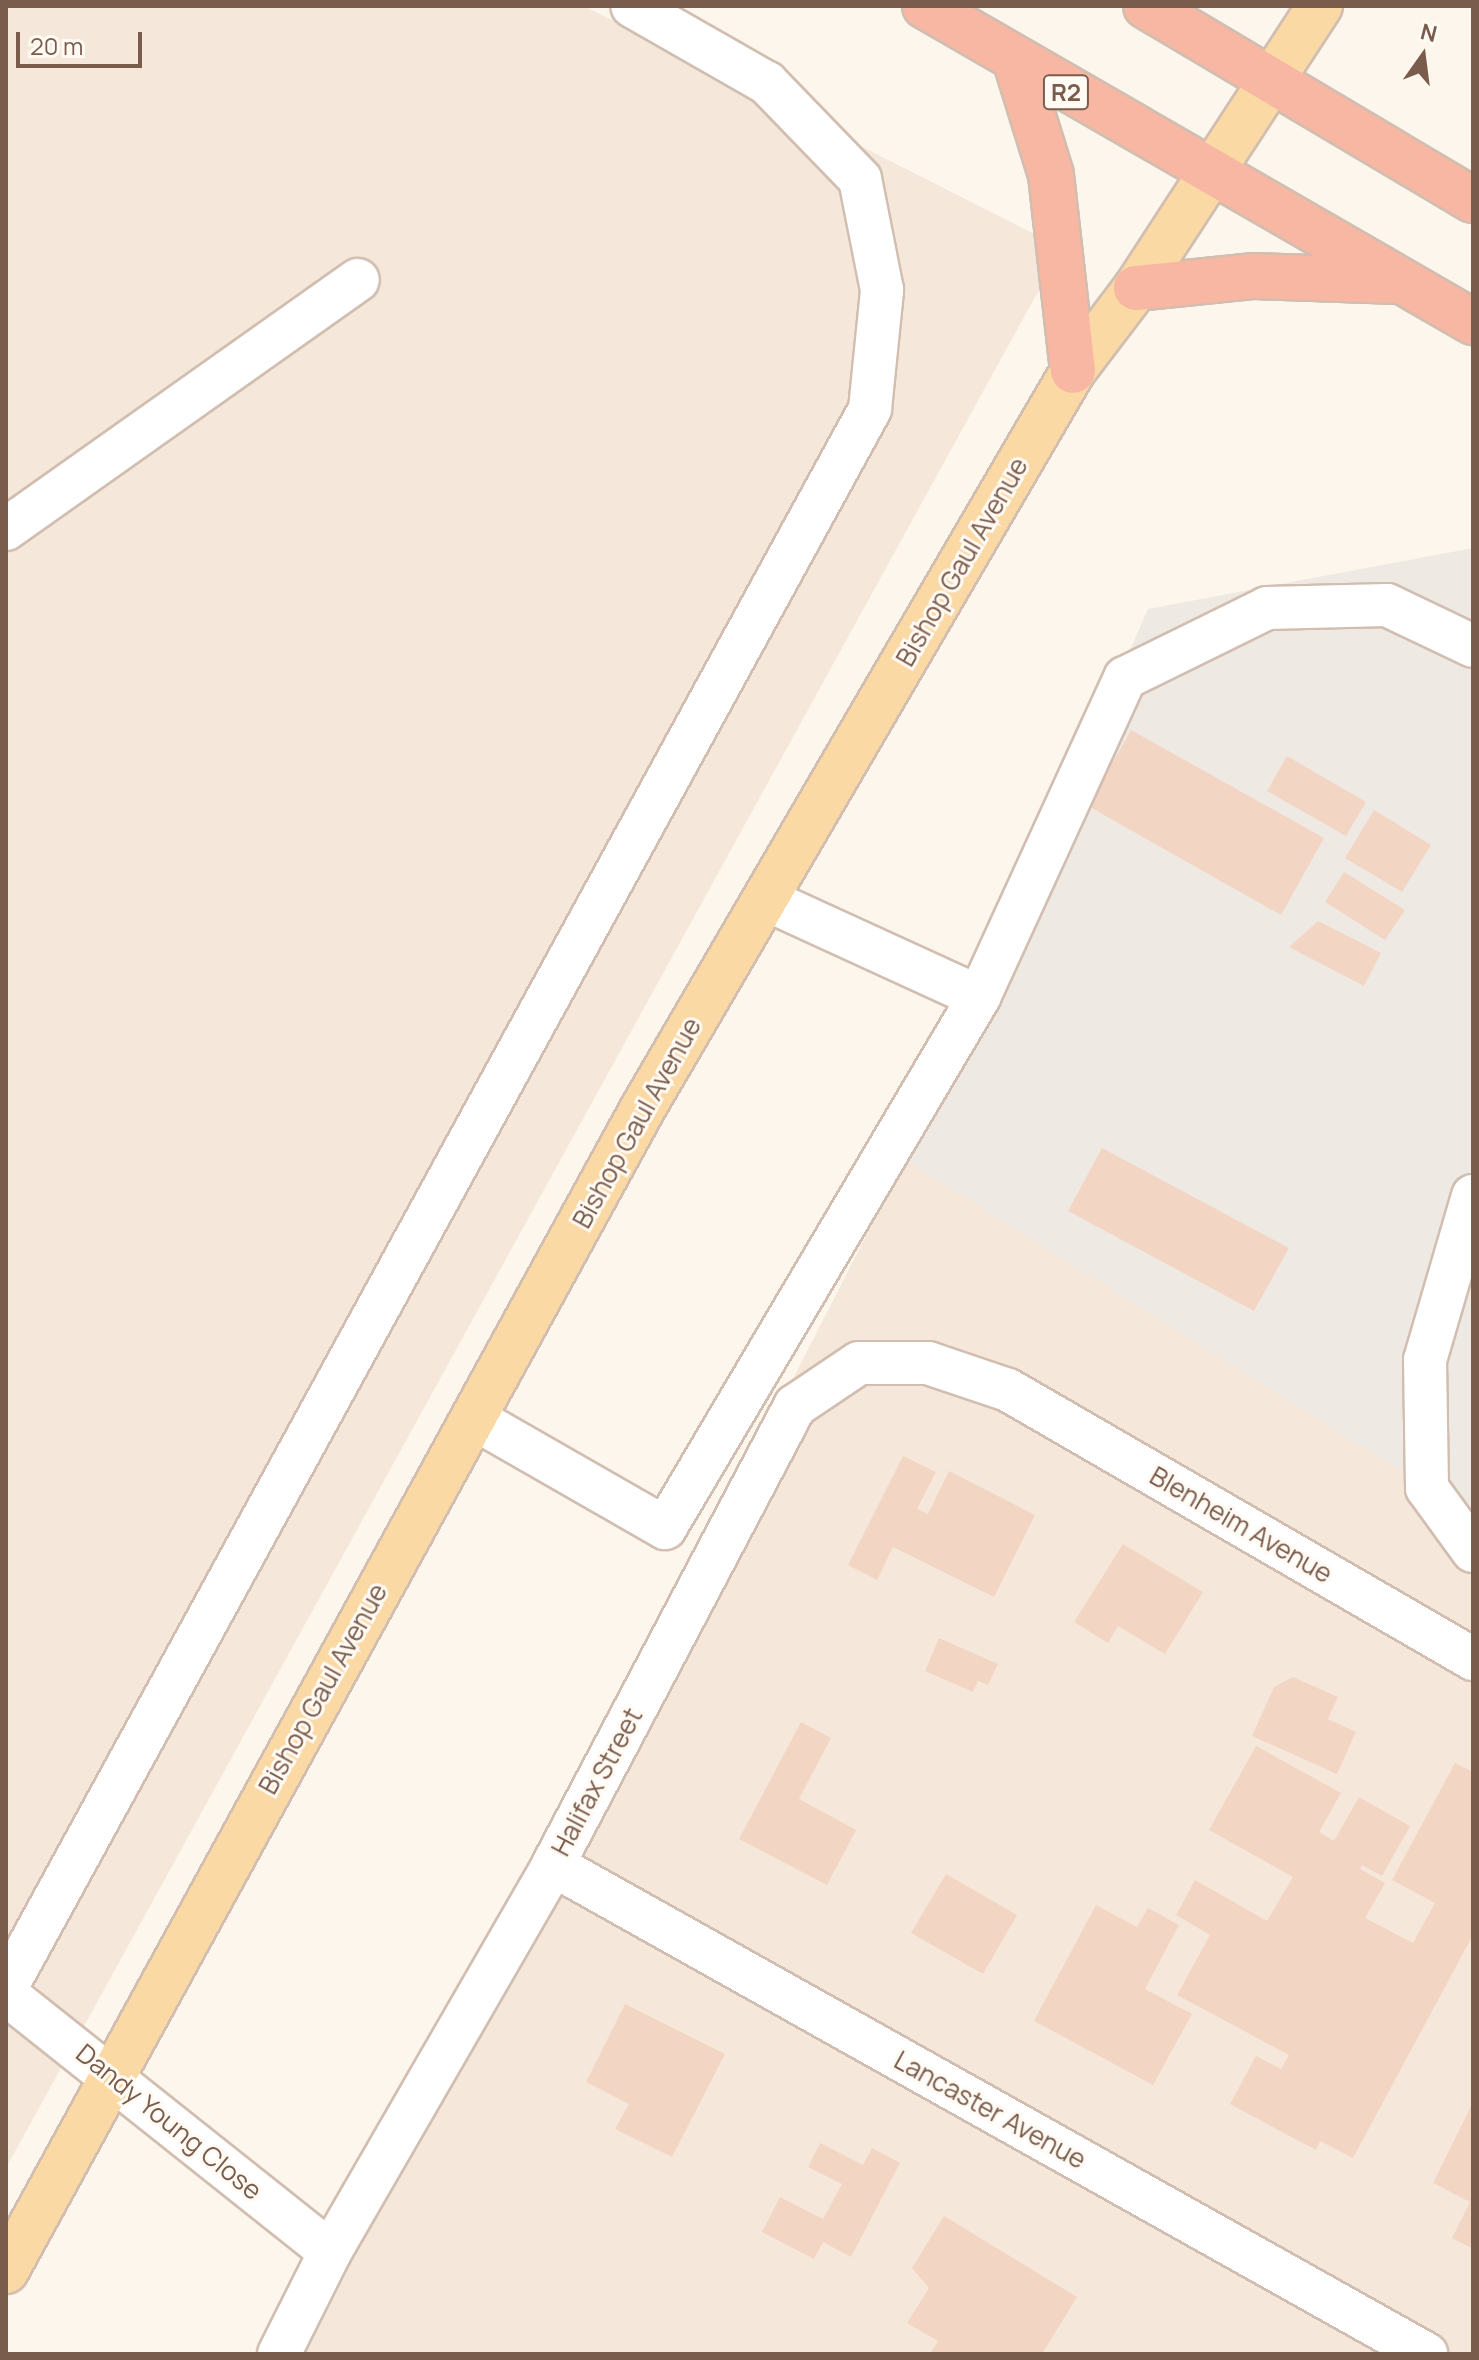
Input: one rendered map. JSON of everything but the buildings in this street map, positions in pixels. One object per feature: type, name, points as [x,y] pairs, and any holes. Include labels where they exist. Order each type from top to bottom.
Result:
[{"type":"highway","name":"R2","points":[[925,6],[1017,65],[1473,322]]},
{"type":"highway","points":[[1146,6],[1473,200]]},
{"type":"highway","points":[[1017,65],[1051,175],[1073,371]]},
{"type":"highway","points":[[1136,288],[1254,276],[1405,282]]},
{"type":"main road","name":"Bishop Gaul Avenue","points":[[6,2271],[109,2073],[765,899],[1073,371],[1136,288],[1210,172],[1273,83],[1320,6]]},
{"type":"street","points":[[6,1991],[870,409],[882,290],[860,179],[767,83],[632,6]]},
{"type":"street","points":[[6,529],[358,280]]},
{"type":"street","points":[[473,1418],[665,1528],[979,997],[1125,678],[1267,608],[1387,605],[1473,646]]},
{"type":"street","points":[[765,899],[979,997]]},
{"type":"street","points":[[1473,1196],[1425,1360],[1427,1488],[1473,1551]]},
{"type":"street","name":"Halifax Street","points":[[279,2354],[330,2252],[553,1865],[795,1406],[859,1363],[928,1363],[1008,1390]]},
{"type":"street","name":"Blenheim Avenue","points":[[1008,1390],[1473,1659]]},
{"type":"street","name":"Lancaster Avenue","points":[[553,1865],[1426,2354]]},
{"type":"street","name":"Dandy Young Close","points":[[6,1991],[330,2252]]},
{"type":"shaded area","points":[[6,6],[584,6],[1062,248],[6,2168]]},
{"type":"shaded area","points":[[1473,548],[1473,1516],[905,1160],[1148,609]]},
{"type":"shaded area","points":[[905,1160],[1473,1516],[1473,2354],[293,2354]]}]
